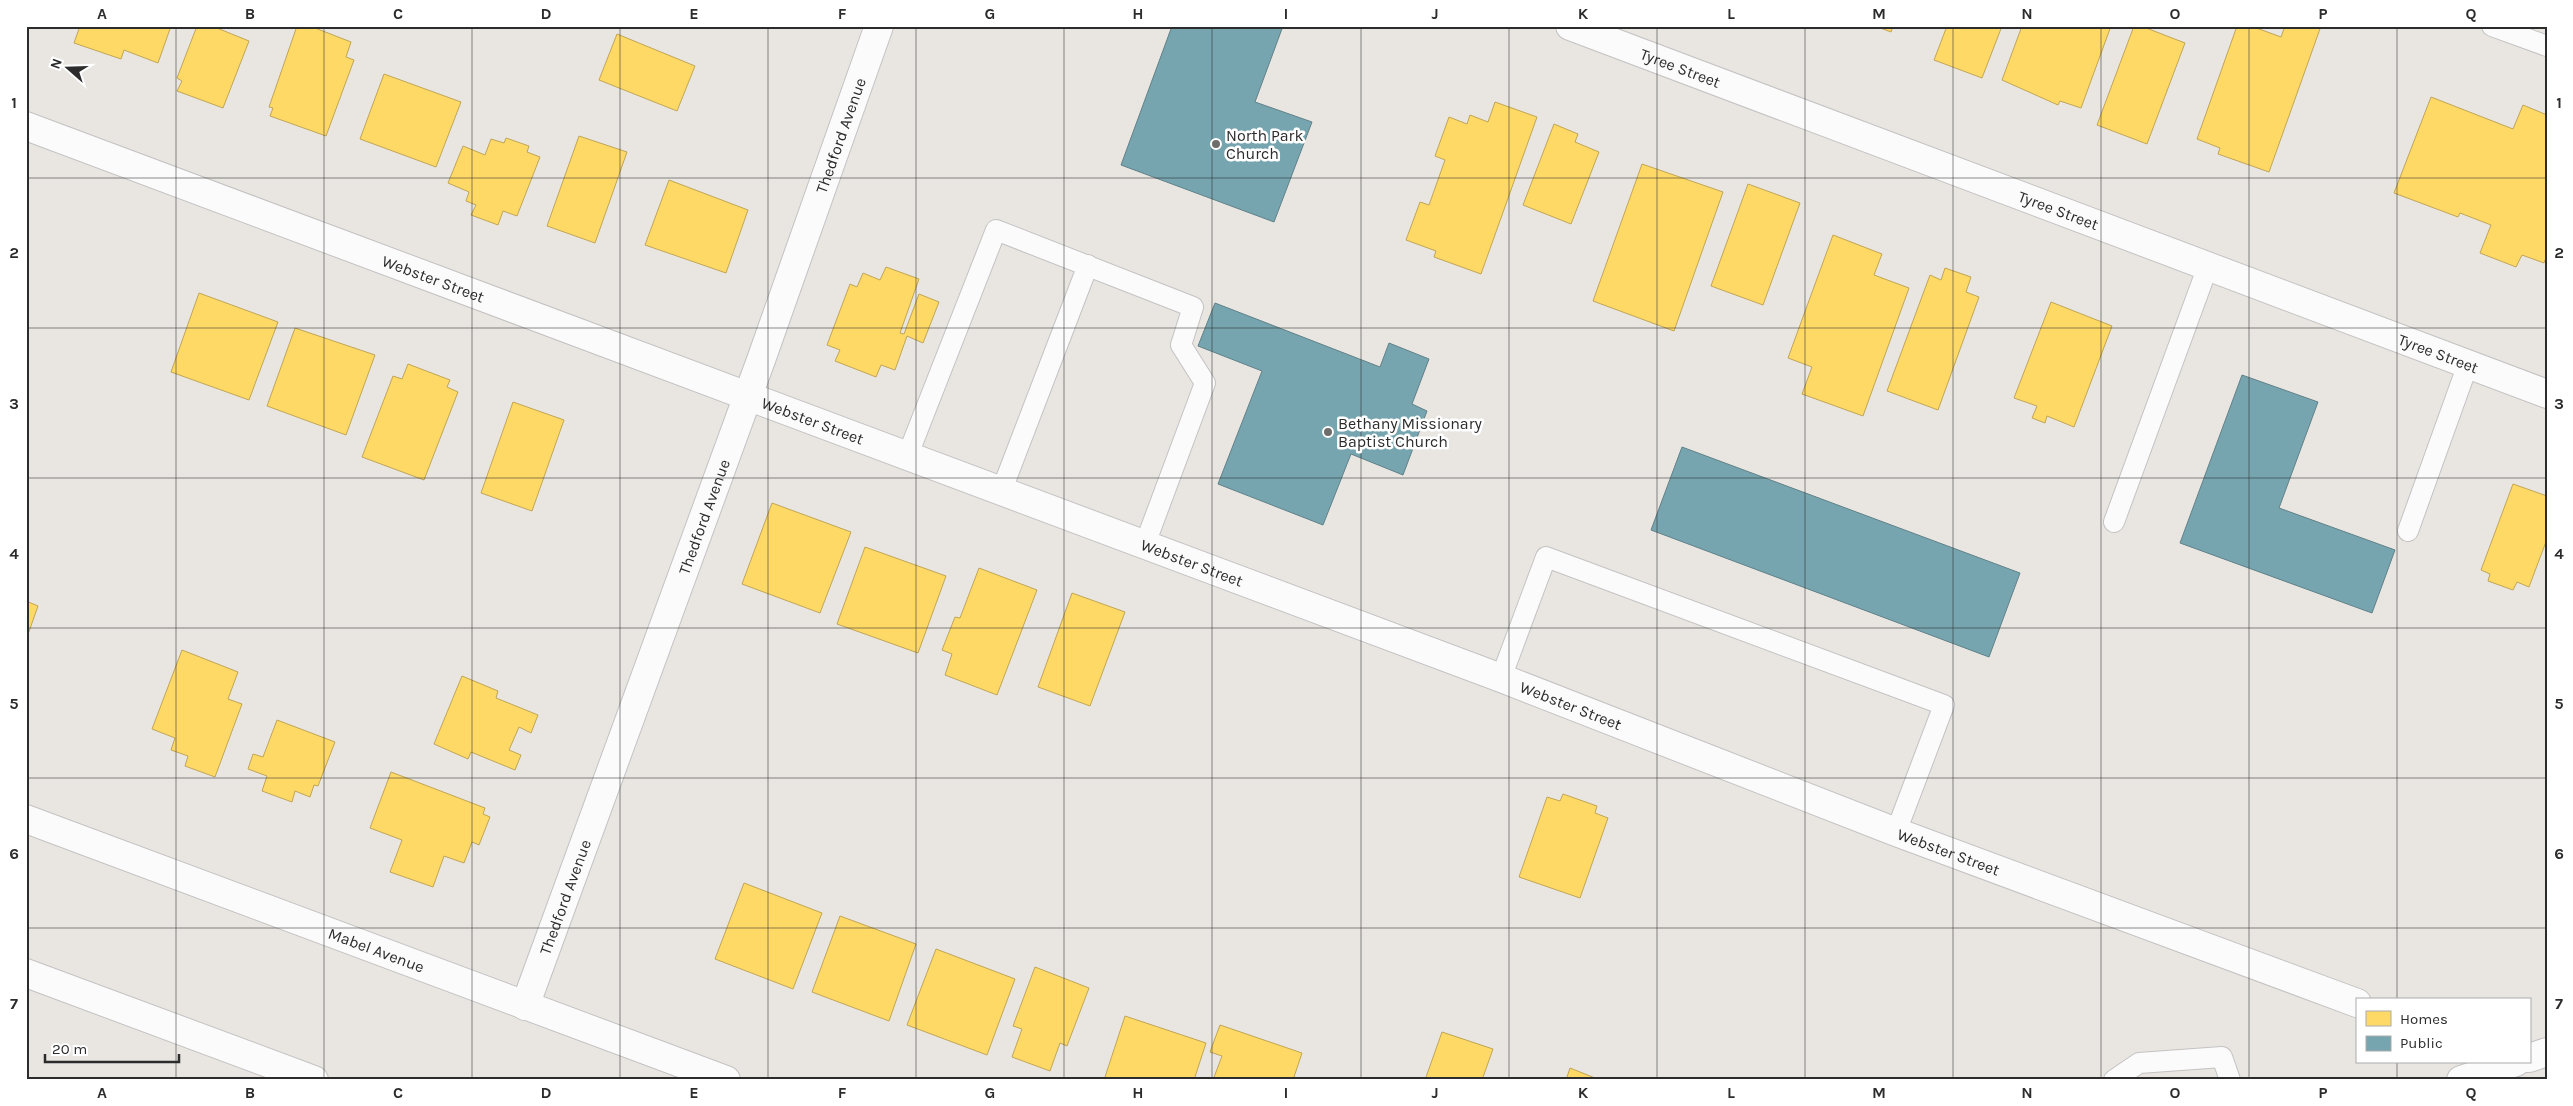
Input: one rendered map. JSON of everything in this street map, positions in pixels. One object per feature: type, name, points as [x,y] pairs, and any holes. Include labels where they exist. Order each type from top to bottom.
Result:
[{"type":"street","name":"Thedford Avenue","points":[[526,1006],[748,396],[880,26]]},
{"type":"street","name":"Tyree Street","points":[[1570,26],[2547,394]]},
{"type":"street","name":"Webster Street","points":[[26,126],[748,396],[907,458],[1144,544],[1501,678],[1896,832],[2356,1003]]},
{"type":"street","name":"Mabel Avenue","points":[[26,819],[726,1080]]},
{"type":"street","points":[[26,972],[314,1080]]},
{"type":"street","points":[[2530,1044],[2547,1047]]},
{"type":"street","points":[[2530,1058],[2547,1052]]},
{"type":"street","points":[[2461,1080],[2510,1064]]},
{"type":"lane","points":[[2492,26],[2547,46]]},
{"type":"lane","points":[[907,458],[996,230],[1193,307],[1181,345],[1205,383],[1144,544]]},
{"type":"lane","points":[[1001,492],[1088,265]]},
{"type":"lane","points":[[2114,522],[2208,266]]},
{"type":"lane","points":[[2408,531],[2468,364]]},
{"type":"lane","points":[[1501,678],[1546,557],[1944,706],[1896,832]]},
{"type":"lane","points":[[2114,1080],[2139,1063],[2222,1057],[2230,1080]]},
{"type":"building: Homes","points":[[80,26],[171,26],[158,63],[124,50],[121,59],[74,43]]},
{"type":"building: Homes","points":[[197,26],[212,26],[249,41],[223,108],[177,91],[182,81],[177,78]]},
{"type":"building: Homes","points":[[297,26],[310,26],[351,42],[346,57],[354,60],[326,136],[270,116],[273,108],[269,107]]},
{"type":"building: Homes","points":[[1875,26],[1893,26],[1891,32]]},
{"type":"building: Homes","points":[[1947,26],[2002,26],[1982,78],[1934,60]]},
{"type":"building: Homes","points":[[2022,26],[2111,26],[2081,108],[2060,101],[2058,105],[2002,80]]},
{"type":"building: Homes","points":[[2134,26],[2141,26],[2185,43],[2147,144],[2097,125]]},
{"type":"building: Homes","points":[[2237,26],[2251,26],[2281,37],[2285,26],[2321,26],[2269,172],[2218,154],[2220,148],[2197,139]]},
{"type":"building: Homes","points":[[617,34],[695,66],[677,111],[599,80]]},
{"type":"building: Homes","points":[[384,74],[461,102],[436,167],[360,139]]},
{"type":"building: Homes","points":[[2431,97],[2513,129],[2523,105],[2547,115],[2547,255],[2544,263],[2522,255],[2516,267],[2480,253],[2491,225],[2460,213],[2458,217],[2394,193]]},
{"type":"building: Homes","points":[[1495,102],[1537,117],[1481,274],[1434,257],[1436,251],[1406,240],[1420,202],[1429,205],[1445,160],[1435,156],[1449,117],[1467,124],[1470,115],[1488,122]]},
{"type":"building: Homes","points":[[1554,124],[1578,134],[1575,142],[1599,152],[1571,224],[1523,205]]},
{"type":"building: Homes","points":[[579,136],[627,152],[595,243],[547,226]]},
{"type":"building: Homes","points":[[506,138],[529,146],[527,152],[540,157],[517,216],[503,211],[498,225],[471,215],[476,205],[466,201],[469,192],[448,183],[463,146],[485,155],[491,139],[504,143]]},
{"type":"building: Homes","points":[[1642,164],[1723,192],[1674,331],[1593,301]]},
{"type":"building: Homes","points":[[669,180],[748,210],[726,273],[645,245]]},
{"type":"building: Homes","points":[[1748,184],[1800,203],[1763,305],[1711,286]]},
{"type":"building: Homes","points":[[1833,235],[1882,254],[1874,275],[1909,288],[1863,416],[1802,394],[1812,367],[1788,358]]},
{"type":"building: Homes","points":[[886,267],[919,279],[900,333],[904,334],[919,294],[939,302],[923,343],[907,336],[895,370],[881,365],[876,377],[835,361],[840,350],[827,345],[850,284],[857,287],[863,273],[880,280]]},
{"type":"building: Homes","points":[[1945,268],[1971,277],[1966,292],[1979,297],[1938,410],[1887,391],[1930,275],[1941,280]]},
{"type":"building: Homes","points":[[199,293],[278,322],[249,400],[171,372]]},
{"type":"building: Homes","points":[[2051,302],[2112,326],[2074,427],[2047,416],[2045,423],[2032,418],[2037,406],[2014,398]]},
{"type":"building: Homes","points":[[295,328],[375,355],[346,435],[267,406]]},
{"type":"building: Homes","points":[[408,364],[450,380],[447,387],[458,392],[424,480],[362,457],[393,376],[402,379]]},
{"type":"building: Homes","points":[[513,402],[564,420],[532,511],[481,493]]},
{"type":"building: Homes","points":[[2513,484],[2547,496],[2547,539],[2529,587],[2517,582],[2513,590],[2488,581],[2490,574],[2481,570]]},
{"type":"building: Homes","points":[[772,503],[851,532],[820,613],[742,584]]},
{"type":"building: Homes","points":[[865,547],[946,576],[918,653],[837,624]]},
{"type":"building: Homes","points":[[979,568],[1037,590],[997,695],[945,675],[952,654],[942,650],[955,617],[960,618]]},
{"type":"building: Homes","points":[[1072,593],[1125,612],[1090,706],[1038,687]]},
{"type":"building: Homes","points":[[26,601],[38,606],[26,640]]},
{"type":"building: Homes","points":[[182,650],[238,672],[228,699],[242,704],[215,777],[185,766],[188,756],[171,750],[175,738],[152,729]]},
{"type":"building: Homes","points":[[462,676],[498,691],[496,698],[538,715],[531,733],[519,727],[509,750],[521,755],[515,770],[471,752],[468,759],[434,744]]},
{"type":"building: Homes","points":[[277,720],[335,742],[318,786],[314,785],[310,797],[295,791],[292,802],[262,791],[267,776],[248,769],[253,754],[263,757]]},
{"type":"building: Homes","points":[[391,772],[485,808],[483,814],[490,817],[479,845],[472,842],[464,863],[444,856],[433,887],[390,872],[402,840],[370,828]]},
{"type":"building: Homes","points":[[1563,794],[1597,806],[1595,813],[1608,818],[1580,898],[1519,877],[1547,797],[1560,801]]},
{"type":"building: Homes","points":[[744,883],[822,913],[793,989],[715,959]]},
{"type":"building: Homes","points":[[840,916],[916,944],[889,1021],[812,992]]},
{"type":"building: Homes","points":[[936,949],[1015,979],[987,1055],[907,1025]]},
{"type":"building: Homes","points":[[1035,967],[1089,988],[1067,1046],[1060,1043],[1050,1071],[1012,1057],[1022,1029],[1013,1026]]},
{"type":"building: Homes","points":[[1125,1016],[1206,1043],[1194,1080],[1104,1080]]},
{"type":"building: Homes","points":[[1220,1025],[1302,1053],[1294,1077],[1304,1080],[1213,1080],[1222,1056],[1210,1052]]},
{"type":"building: Homes","points":[[1442,1032],[1493,1049],[1482,1080],[1425,1080]]},
{"type":"building: Homes","points":[[1570,1068],[1600,1080],[1566,1080]]},
{"type":"building: Public","name":"North Park Church","points":[[1172,26],[1283,26],[1255,102],[1312,122],[1274,222],[1121,165]]},
{"type":"building: Public","name":"Bethany Missionary Baptist Church","points":[[1215,303],[1380,367],[1389,343],[1429,359],[1412,404],[1427,411],[1403,475],[1351,454],[1323,525],[1218,484],[1262,371],[1198,346]]},
{"type":"building: Public","points":[[2242,375],[2318,402],[2279,508],[2395,550],[2372,613],[2180,543]]},
{"type":"building: Public","points":[[1682,447],[2020,573],[1989,657],[1651,530]]},
{"type":"place","name":"North Park Church","points":[[1216,144]]},
{"type":"place","name":"Bethany Missionary Baptist Church","points":[[1328,432]]}]
